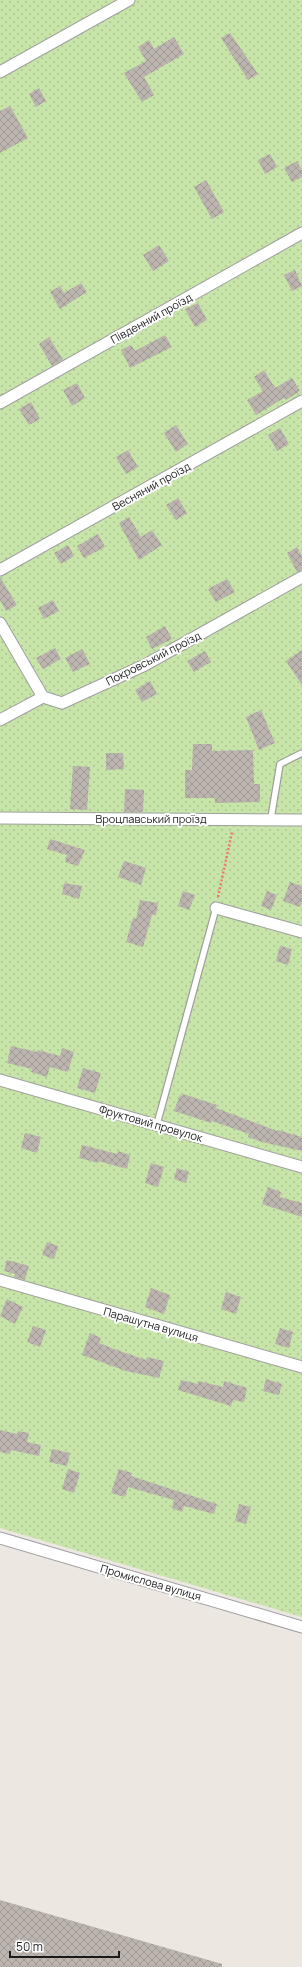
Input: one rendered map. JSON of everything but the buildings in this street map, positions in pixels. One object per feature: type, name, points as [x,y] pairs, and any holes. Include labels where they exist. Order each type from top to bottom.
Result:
[{"type":"street","points":[[0,72],[129,0]]},
{"type":"street","name":"Південний проїзд","points":[[0,403],[302,233]]},
{"type":"street","name":"Весняний проїзд","points":[[0,570],[302,401]]},
{"type":"street","name":"Покровський проїзд","points":[[43,697],[62,703],[145,665],[302,577]]},
{"type":"street","points":[[0,623],[43,697],[0,720]]},
{"type":"street","name":"Вроцлавський проїзд","points":[[0,818],[271,818],[302,820]]},
{"type":"street","points":[[216,908],[302,932]]},
{"type":"street","name":"Фруктовий провулок","points":[[0,1080],[302,1166]]},
{"type":"street","name":"Парашутна вулиця","points":[[0,1280],[302,1367]]},
{"type":"street","name":"Промислова вулиця","points":[[0,1538],[302,1627]]},
{"type":"lane","points":[[271,818],[280,764],[302,753]]},
{"type":"lane","points":[[157,1124],[216,908]]},
{"type":"path","points":[[216,908],[235,818]]},
{"type":"green space","points":[[0,0],[302,0],[302,1617],[0,1528]]}]
